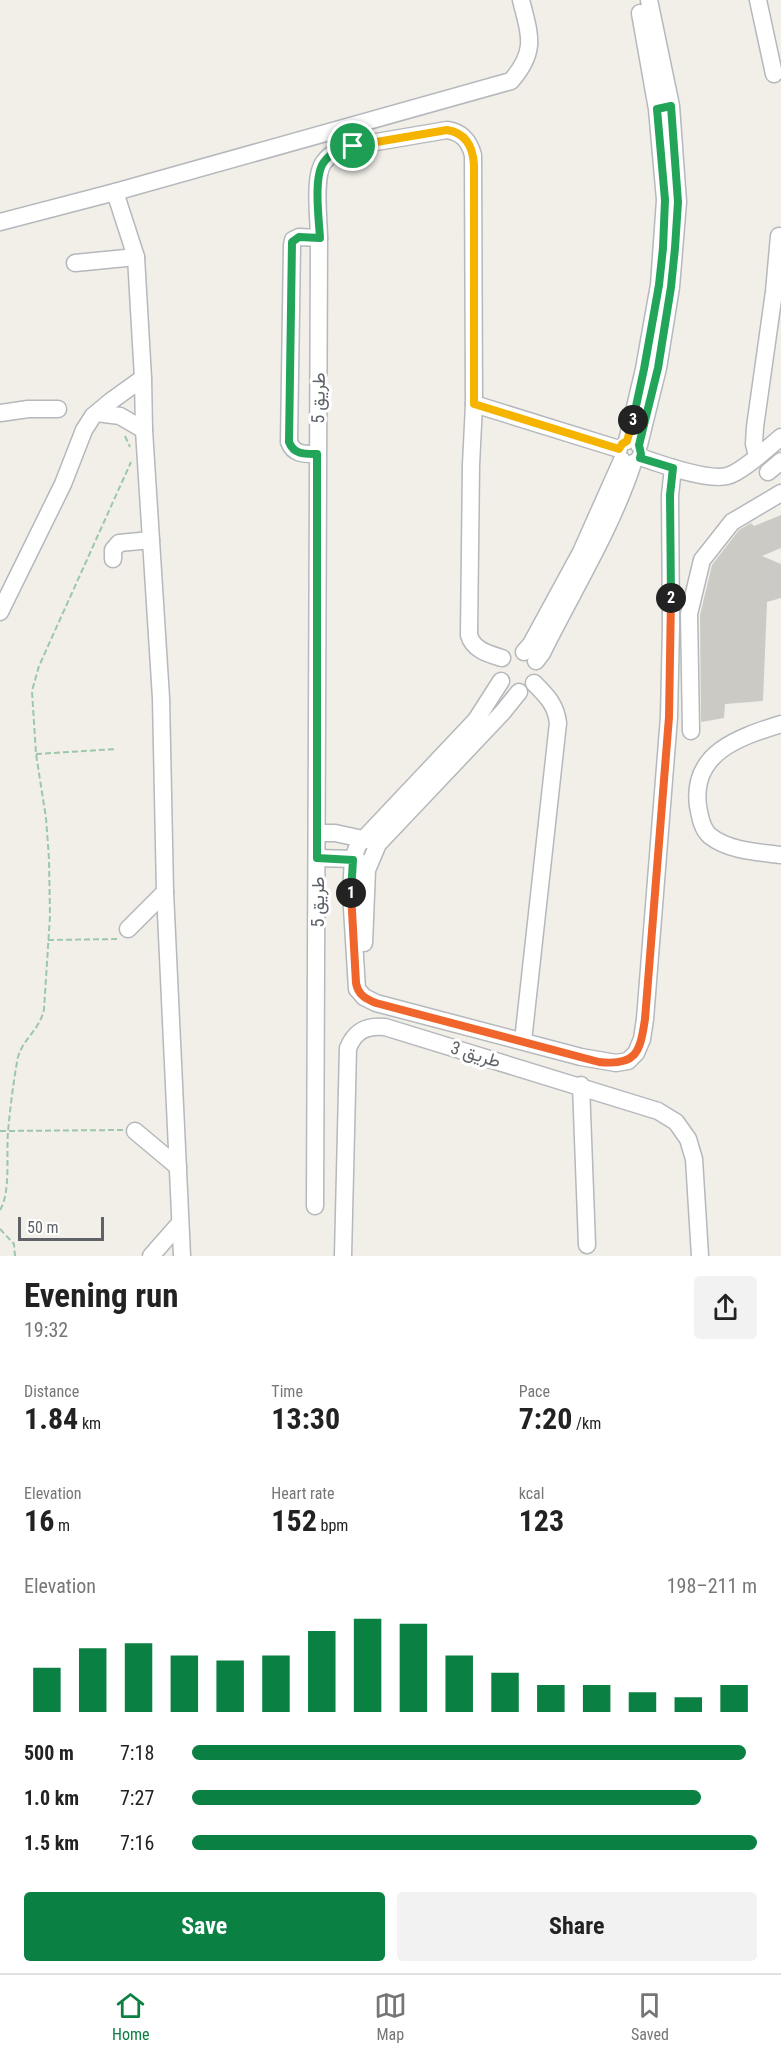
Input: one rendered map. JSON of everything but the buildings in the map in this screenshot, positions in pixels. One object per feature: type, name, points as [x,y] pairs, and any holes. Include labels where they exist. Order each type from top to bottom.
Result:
[{"type":"street","points":[[0,222],[511,81],[523,67],[530,43],[521,0]]},
{"type":"street","points":[[637,0],[649,26]]},
{"type":"street","points":[[649,0],[649,26],[664,107],[665,286],[658,368],[630,453],[581,552],[531,645],[530,656],[539,672],[534,684],[519,692],[502,713],[370,841],[358,844],[361,862],[351,892],[356,983],[357,989],[364,997],[376,1003],[581,1057],[616,1064],[628,1061],[636,1053],[642,1039],[669,717],[670,495],[673,468]]},
{"type":"street","points":[[758,0],[774,74]]},
{"type":"street","name":"طريق 5","points":[[315,1206],[319,172],[328,157],[339,150],[447,130],[462,135],[470,146],[474,165],[474,404],[469,635],[480,649],[502,658]]},
{"type":"street","points":[[115,192],[136,257],[144,430],[161,698],[165,892],[182,1256]]},
{"type":"street","points":[[757,456],[754,444],[755,427],[774,292],[779,236]]},
{"type":"street","points":[[317,454],[293,450],[289,442],[292,245],[293,240],[299,237],[320,238]]},
{"type":"street","points":[[75,263],[136,257]]},
{"type":"street","points":[[0,612],[63,484],[84,430],[97,413],[129,386],[143,378]]},
{"type":"street","points":[[474,404],[673,468],[717,477],[728,476],[741,469],[781,437]]},
{"type":"street","points":[[0,413],[57,408]]},
{"type":"street","points":[[97,413],[120,416],[144,430]]},
{"type":"street","points":[[691,731],[689,614],[702,560],[732,522],[781,493]]},
{"type":"street","points":[[112,559],[113,550],[119,543],[151,540]]},
{"type":"street","points":[[519,692],[508,689],[501,681],[498,674],[502,658],[516,651],[530,656]]},
{"type":"street","points":[[370,841],[383,820],[477,720],[501,681]]},
{"type":"street","points":[[523,1041],[558,723],[557,714],[549,698],[534,684]]},
{"type":"street","points":[[781,724],[743,737],[717,751],[702,772],[698,803],[702,823],[709,835],[734,848],[781,855]]},
{"type":"street","points":[[317,833],[335,832],[370,841]]},
{"type":"street","points":[[317,858],[361,862]]},
{"type":"street","points":[[124,934],[165,892]]},
{"type":"street","name":"طريق 3","points":[[343,1256],[348,1048],[353,1037],[362,1029],[373,1025],[581,1085],[658,1111],[676,1122],[688,1139],[693,1159],[700,1256]]},
{"type":"street","points":[[581,1085],[587,1245]]},
{"type":"street","points":[[130,1130],[178,1167]]},
{"type":"street","points":[[152,1256],[180,1223]]},
{"type":"path","points":[[121,431],[126,437],[131,453]]},
{"type":"path","points":[[0,1210],[5,1198],[8,1132],[20,1051],[23,1044],[38,1028],[43,1016],[48,940],[49,859],[46,818],[36,754],[32,691],[36,673],[131,461]]},
{"type":"path","points":[[36,754],[117,749]]},
{"type":"path","points":[[48,940],[124,934]]},
{"type":"path","points":[[0,1131],[130,1130]]},
{"type":"path","points":[[0,1229],[14,1244],[15,1256]]},
{"type":"route","points":[[671,106],[678,202],[675,248],[658,368],[639,445],[640,458],[673,468],[670,495],[669,717],[645,1019],[642,1039],[636,1053],[628,1061],[616,1064],[599,1062],[376,1003],[364,997],[357,989],[356,983],[351,892],[353,860],[317,858],[317,454],[293,450],[289,442],[292,245],[296,237],[320,238],[319,172],[328,157],[339,150],[353,146],[447,130],[462,135],[470,146],[474,165],[474,404],[619,449],[627,441],[634,415],[659,285],[665,200],[657,109],[671,106]]}]
